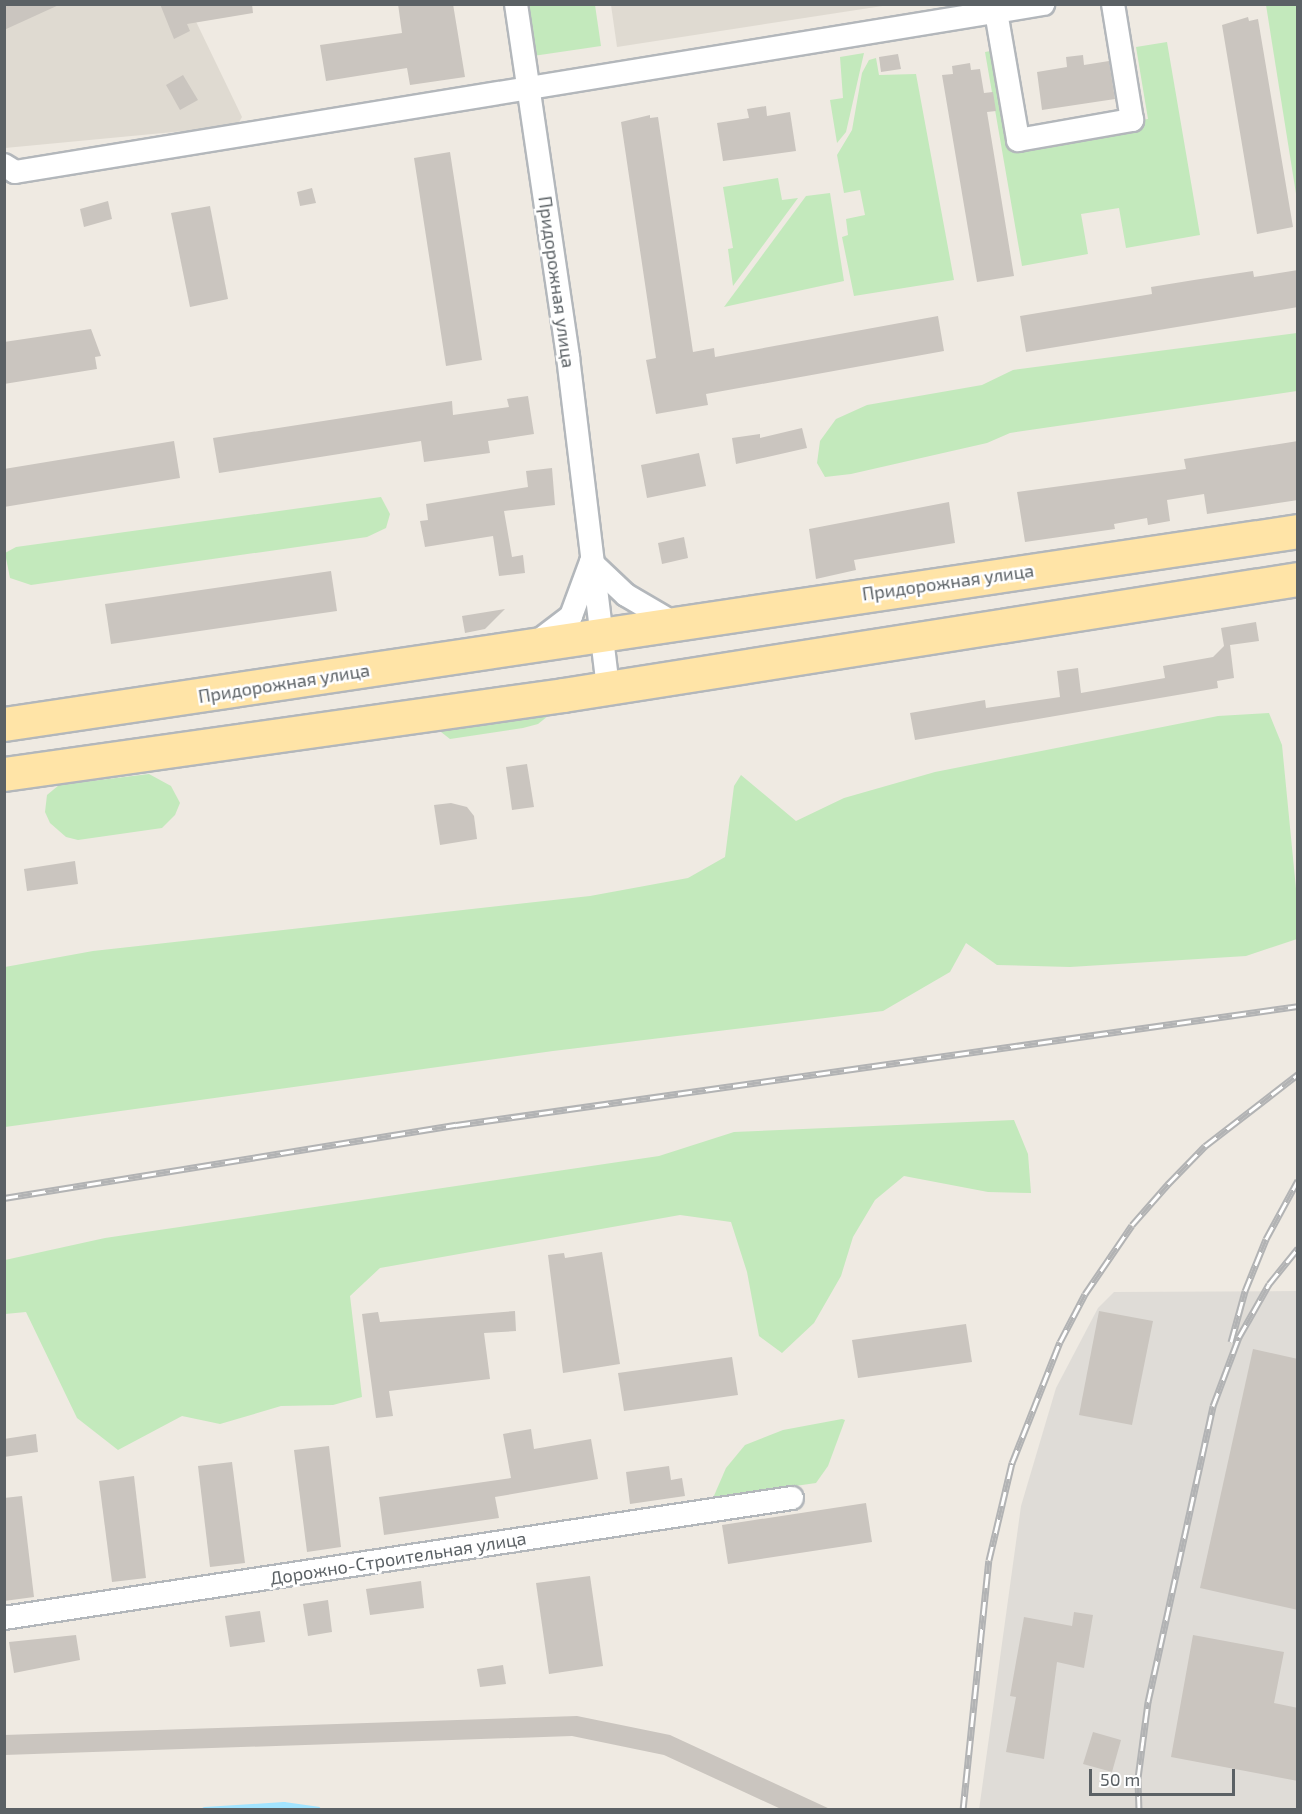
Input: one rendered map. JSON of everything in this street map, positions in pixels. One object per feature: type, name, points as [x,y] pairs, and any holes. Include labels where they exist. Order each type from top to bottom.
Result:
[{"type":"main road","name":"Придорожная улица","points":[[4,724],[672,622],[1298,531]]},
{"type":"main road","points":[[4,774],[608,687],[1298,579]]},
{"type":"street","name":"Придорожная улица","points":[[516,4],[568,357],[599,633]]},
{"type":"street","points":[[4,165],[15,172],[530,90],[1043,4]]},
{"type":"street","points":[[996,12],[1018,140],[1132,120],[1113,4]]},
{"type":"street","points":[[535,643],[571,616],[591,562],[626,596],[672,622]]},
{"type":"street","points":[[599,633],[608,687]]},
{"type":"street","name":"Дорожно-Строительная улица","points":[[4,1618],[792,1498]]},
{"type":"shaded area","points":[[611,4],[889,5],[617,47]]},
{"type":"shaded area","points":[[5,5],[188,5],[242,117],[237,126],[5,148]]},
{"type":"shaded area","points":[[1297,1291],[1297,1809],[979,1810],[1021,1506],[1056,1388],[1098,1308],[1114,1292]]},
{"type":"green space","points":[[525,5],[595,5],[601,46],[533,56]]},
{"type":"green space","points":[[1266,5],[1296,5],[1297,200]]},
{"type":"green space","points":[[1167,42],[1200,235],[1126,248],[1119,208],[1081,214],[1088,254],[1022,266],[985,52],[1013,47],[1029,139],[1148,119],[1136,47]]},
{"type":"green space","points":[[864,53],[846,132],[837,143],[830,100],[843,98],[840,57]]},
{"type":"green space","points":[[876,58],[879,75],[916,74],[954,280],[854,296],[842,237],[848,235],[846,219],[865,215],[860,190],[844,193],[837,155],[852,130],[862,73],[869,60]]},
{"type":"green space","points":[[778,178],[782,200],[798,198],[733,286],[728,249],[733,248],[723,187]]},
{"type":"green space","points":[[830,193],[844,281],[724,307],[806,196]]},
{"type":"green space","points":[[1297,333],[1297,391],[1010,433],[987,443],[851,474],[825,477],[817,463],[820,441],[836,419],[867,405],[982,385],[1013,370]]},
{"type":"green space","points":[[381,497],[390,514],[386,528],[367,537],[31,585],[10,578],[5,553],[16,547]]},
{"type":"green space","points":[[553,712],[538,724],[523,728],[450,739],[441,732],[442,729]]},
{"type":"green space","points":[[1269,713],[1282,745],[1297,899],[1297,939],[1246,956],[1070,967],[997,965],[966,943],[950,972],[883,1011],[553,1051],[5,1127],[5,967],[93,951],[590,896],[688,878],[725,857],[734,786],[741,775],[796,821],[844,798],[935,772],[1218,716]]},
{"type":"green space","points":[[149,774],[171,786],[180,803],[175,815],[162,828],[78,840],[66,837],[50,823],[45,812],[47,795],[59,785]]},
{"type":"green space","points":[[1014,1120],[1028,1154],[1031,1193],[988,1192],[904,1176],[875,1200],[853,1237],[841,1276],[814,1323],[782,1353],[759,1336],[747,1272],[731,1222],[680,1215],[380,1268],[350,1296],[362,1397],[333,1405],[281,1406],[220,1424],[182,1416],[118,1450],[77,1418],[26,1312],[5,1314],[5,1260],[105,1238],[659,1156],[734,1132]]},
{"type":"green space","points":[[845,1420],[828,1466],[816,1483],[713,1498],[726,1468],[745,1445],[783,1430]]},
{"type":"building","points":[[4,4],[61,4],[4,30]]},
{"type":"building","points":[[160,4],[252,4],[253,13],[187,24],[190,31],[174,39]]},
{"type":"building","points":[[398,4],[453,4],[465,77],[410,85],[407,68],[326,81],[320,45],[402,33]]},
{"type":"building","points":[[1248,17],[1249,21],[1258,19],[1293,227],[1257,234],[1222,25]]},
{"type":"building","points":[[898,54],[901,69],[881,72],[879,57]]},
{"type":"building","points":[[1083,55],[1084,65],[1109,61],[1115,99],[1042,110],[1037,72],[1067,67],[1066,57]]},
{"type":"building","points":[[970,63],[971,70],[980,69],[984,93],[993,92],[996,111],[987,112],[1014,276],[977,282],[942,75],[953,74],[952,66]]},
{"type":"building","points":[[183,75],[198,100],[180,110],[166,85]]},
{"type":"building","points":[[766,106],[767,116],[790,112],[796,151],[723,161],[717,123],[749,118],[747,109]]},
{"type":"building","points":[[650,115],[650,118],[658,117],[693,352],[714,348],[715,357],[938,316],[944,351],[706,394],[708,405],[656,414],[646,360],[656,358],[621,122]]},
{"type":"building","points":[[450,152],[482,360],[446,366],[414,158]]},
{"type":"building","points":[[312,188],[316,203],[300,206],[297,192]]},
{"type":"building","points":[[108,201],[112,219],[84,227],[80,209]]},
{"type":"building","points":[[210,206],[228,299],[190,307],[171,213]]},
{"type":"building","points":[[1298,270],[1298,307],[1026,352],[1020,316],[1152,294],[1151,287],[1253,271],[1254,277]]},
{"type":"building","points":[[91,329],[101,356],[95,357],[97,369],[4,384],[4,342]]},
{"type":"building","points":[[528,396],[534,434],[488,441],[490,453],[424,462],[421,441],[219,473],[213,438],[452,401],[453,415],[509,407],[507,399]]},
{"type":"building","points":[[802,428],[807,448],[736,464],[732,438],[760,434],[760,438]]},
{"type":"building","points":[[174,441],[180,478],[4,507],[4,469]]},
{"type":"building","points":[[1298,441],[1298,500],[1207,514],[1204,494],[1167,500],[1170,521],[1148,525],[1147,518],[1114,524],[1115,529],[1025,542],[1017,492],[1186,469],[1184,459]]},
{"type":"building","points":[[699,453],[706,486],[647,498],[641,465]]},
{"type":"building","points":[[552,468],[555,505],[504,511],[512,557],[523,555],[525,573],[499,576],[493,536],[425,547],[420,521],[428,520],[426,504],[528,487],[526,471]]},
{"type":"building","points":[[949,502],[955,543],[854,560],[856,570],[816,579],[809,529]]},
{"type":"building","points":[[684,537],[688,558],[662,564],[658,543]]},
{"type":"building","points":[[331,571],[337,611],[111,644],[105,604]]},
{"type":"building","points":[[505,609],[485,629],[465,633],[462,616]]},
{"type":"building","points":[[1256,622],[1259,641],[1230,645],[1234,678],[1217,681],[1218,688],[915,740],[910,713],[985,700],[986,708],[1060,697],[1057,671],[1078,668],[1081,693],[1165,678],[1163,666],[1213,657],[1224,646],[1221,628]]},
{"type":"building","points":[[527,764],[534,807],[512,810],[506,767]]},
{"type":"building","points":[[451,803],[467,807],[474,816],[477,839],[440,845],[434,805]]},
{"type":"building","points":[[75,861],[78,884],[27,891],[24,869]]},
{"type":"building","points":[[602,1252],[620,1364],[563,1373],[548,1255],[564,1253],[565,1258]]},
{"type":"building","points":[[515,1311],[516,1331],[484,1333],[490,1379],[389,1391],[393,1416],[376,1418],[362,1314],[378,1312],[380,1322]]},
{"type":"building","points":[[1099,1311],[1153,1321],[1132,1425],[1079,1415]]},
{"type":"building","points":[[966,1324],[972,1362],[858,1378],[852,1340]]},
{"type":"building","points":[[1253,1349],[1298,1359],[1298,1610],[1200,1588]]},
{"type":"building","points":[[732,1357],[738,1395],[624,1411],[618,1373]]},
{"type":"building","points":[[531,1429],[534,1449],[591,1439],[598,1479],[495,1497],[499,1518],[384,1535],[379,1497],[511,1478],[503,1434]]},
{"type":"building","points":[[36,1434],[38,1452],[4,1457],[4,1439]]},
{"type":"building","points":[[329,1446],[341,1547],[307,1552],[294,1450]]},
{"type":"building","points":[[232,1462],[245,1563],[210,1567],[198,1466]]},
{"type":"building","points":[[669,1466],[671,1480],[682,1478],[685,1496],[630,1504],[626,1472]]},
{"type":"building","points":[[134,1476],[146,1578],[112,1582],[99,1481]]},
{"type":"building","points":[[22,1496],[34,1597],[4,1601],[4,1498]]},
{"type":"building","points":[[866,1503],[872,1542],[728,1564],[722,1525]]},
{"type":"building","points":[[590,1576],[603,1666],[549,1674],[536,1583]]},
{"type":"building","points":[[421,1581],[424,1608],[370,1615],[366,1589]]},
{"type":"building","points":[[328,1600],[332,1632],[308,1636],[303,1604]]},
{"type":"building","points":[[260,1611],[265,1642],[230,1647],[225,1616]]},
{"type":"building","points":[[1074,1612],[1093,1615],[1084,1668],[1057,1662],[1044,1759],[1006,1752],[1016,1697],[1010,1696],[1024,1617],[1072,1626]]},
{"type":"building","points":[[76,1635],[80,1660],[14,1673],[9,1642]]},
{"type":"building","points":[[1193,1635],[1284,1652],[1274,1703],[1298,1708],[1298,1781],[1171,1757]]},
{"type":"building","points":[[503,1665],[506,1684],[480,1687],[477,1669]]},
{"type":"building","points":[[577,1716],[670,1735],[830,1809],[781,1809],[664,1755],[572,1736],[4,1755],[4,1735]]},
{"type":"building","points":[[1093,1732],[1121,1740],[1112,1772],[1083,1764]]},
{"type":"waterway","points":[[205,1810],[284,1805],[318,1810]]},
{"type":"railway","points":[[4,1198],[456,1125],[1298,1006]]},
{"type":"railway","points":[[963,1810],[989,1560],[1012,1463],[1060,1342],[1085,1294],[1132,1225],[1168,1184],[1205,1146],[1298,1074]]},
{"type":"railway","points":[[1231,1342],[1245,1291],[1266,1239],[1298,1180]]},
{"type":"railway","points":[[1139,1810],[1138,1778],[1148,1702],[1213,1406],[1239,1337],[1269,1284],[1298,1248]]}]
